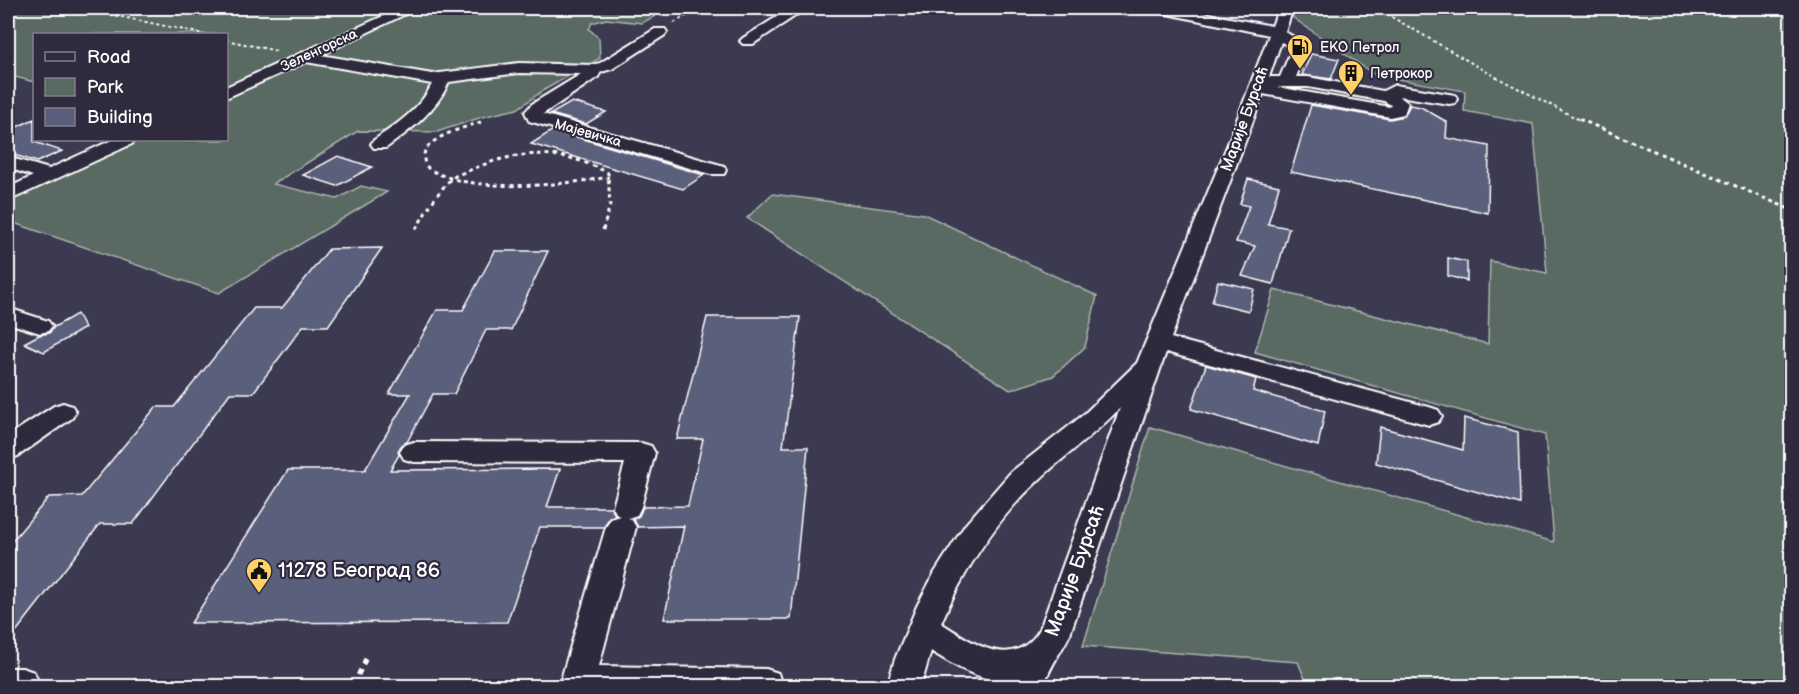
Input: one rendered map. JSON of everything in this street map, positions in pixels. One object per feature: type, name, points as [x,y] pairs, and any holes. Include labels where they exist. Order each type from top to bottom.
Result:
[{"type":"street","name":"Зеленгорска","points":[[228,92],[411,8]]},
{"type":"street","points":[[748,41],[800,8]]},
{"type":"street","points":[[1157,8],[1277,32],[1298,45],[1299,51],[1286,82]]},
{"type":"street","name":"Марије Бурсаћ","points":[[923,629],[970,657],[987,663],[1017,665],[1030,673],[1054,634],[1154,353],[1236,146],[1286,8]]},
{"type":"street","name":"Мајевичка","points":[[304,57],[426,79],[442,79],[491,70],[519,68],[591,70],[606,66],[660,32]]},
{"type":"street","name":"Мајевичка","points":[[591,70],[592,74],[534,111],[536,117],[717,170]]},
{"type":"street","points":[[380,144],[422,111],[442,79]]},
{"type":"street","points":[[1308,82],[1389,97],[1400,103],[1396,111],[1257,85],[1308,82]]},
{"type":"street","points":[[1389,97],[1390,92],[1395,90],[1449,99]]},
{"type":"street","points":[[8,195],[124,141]]},
{"type":"street","points":[[8,162],[50,175]]},
{"type":"street","points":[[8,315],[40,326]]},
{"type":"street","points":[[1154,353],[1429,416]]},
{"type":"street","name":"Марије Бурсаћ","points":[[904,687],[923,629],[950,570],[967,544],[1013,488],[1094,419],[1154,353]]},
{"type":"street","points":[[8,450],[63,412]]},
{"type":"street","points":[[414,452],[641,453],[577,684],[766,684]]},
{"type":"street","points":[[8,683],[22,683],[20,687]]},
{"type":"path","points":[[80,8],[198,33]]},
{"type":"path","points":[[660,32],[699,8]]},
{"type":"path","points":[[1376,8],[1494,76],[1578,119],[1791,210]]},
{"type":"path","points":[[228,40],[304,57]]},
{"type":"path","points":[[481,122],[443,136],[426,148],[422,161],[442,176],[493,183],[552,185],[609,177]]},
{"type":"path","points":[[416,229],[436,196],[453,178],[469,169],[497,159],[539,152],[553,153],[606,170],[609,177],[610,205],[603,230]]},
{"type":"path","points":[[353,687],[367,656]]},
{"type":"green space","points":[[8,8],[714,8],[704,14],[668,9],[642,23],[606,19],[592,23],[589,29],[599,38],[600,58],[544,90],[517,109],[482,117],[437,132],[358,131],[273,184],[337,199],[361,186],[387,192],[219,293],[8,221],[8,201],[133,141],[228,141],[228,33],[33,33],[33,82],[8,75]]},
{"type":"green space","points":[[1295,8],[1791,8],[1791,686],[1308,686],[1298,662],[1083,646],[1150,427],[1554,542],[1545,435],[1255,352],[1274,290],[1488,344],[1490,261],[1547,273],[1533,124],[1464,111],[1465,91],[1375,75],[1292,17]]},
{"type":"green space","points":[[772,194],[924,214],[1097,296],[1085,347],[1053,376],[1010,390],[747,218]]},
{"type":"building","points":[[1311,54],[1339,59],[1331,79],[1302,75]]},
{"type":"building","points":[[572,102],[606,112],[586,124],[551,114]]},
{"type":"building","points":[[1311,105],[1390,119],[1404,116],[1410,105],[1421,107],[1447,122],[1446,138],[1489,146],[1488,213],[1291,172]]},
{"type":"building","points":[[33,119],[33,141],[62,151],[37,162],[8,153],[8,131]]},
{"type":"building","points":[[553,130],[704,175],[683,189],[531,144]]},
{"type":"building","points":[[338,156],[372,167],[337,186],[303,175]]},
{"type":"building","points":[[1248,179],[1279,186],[1268,224],[1289,228],[1273,284],[1242,276],[1255,246],[1236,242],[1249,206],[1240,204]]},
{"type":"building","points":[[382,248],[328,326],[303,326],[253,393],[230,393],[133,524],[100,524],[8,642],[8,546],[49,497],[82,496],[156,407],[174,407],[254,308],[282,308],[329,249]]},
{"type":"building","points":[[495,251],[548,251],[511,330],[486,330],[454,394],[433,394],[407,442],[402,444],[398,451],[399,455],[390,470],[560,469],[547,507],[611,507],[615,515],[609,518],[604,527],[540,527],[507,622],[191,623],[288,470],[365,470],[410,394],[389,394],[437,310],[463,310]]},
{"type":"building","points":[[1448,258],[1467,262],[1467,281],[1448,276]]},
{"type":"building","points":[[1218,281],[1254,289],[1249,311],[1212,302]]},
{"type":"building","points":[[77,314],[85,328],[44,352],[24,343],[39,335],[49,333],[54,327]]},
{"type":"building","points":[[707,317],[800,317],[783,447],[808,447],[791,619],[664,619],[684,526],[638,527],[633,519],[639,516],[643,507],[688,506],[703,439],[677,439]]},
{"type":"building","points":[[1206,365],[1256,379],[1253,391],[1325,411],[1318,446],[1191,409]]},
{"type":"building","points":[[1464,418],[1518,432],[1520,504],[1376,463],[1380,427],[1463,450]]},
{"type":"place","name":"ЕКО Петрол","points":[[1300,70]]},
{"type":"place","name":"Петрокор","points":[[1351,96]]},
{"type":"place","name":"11278 Београд 86","points":[[259,594]]}]
